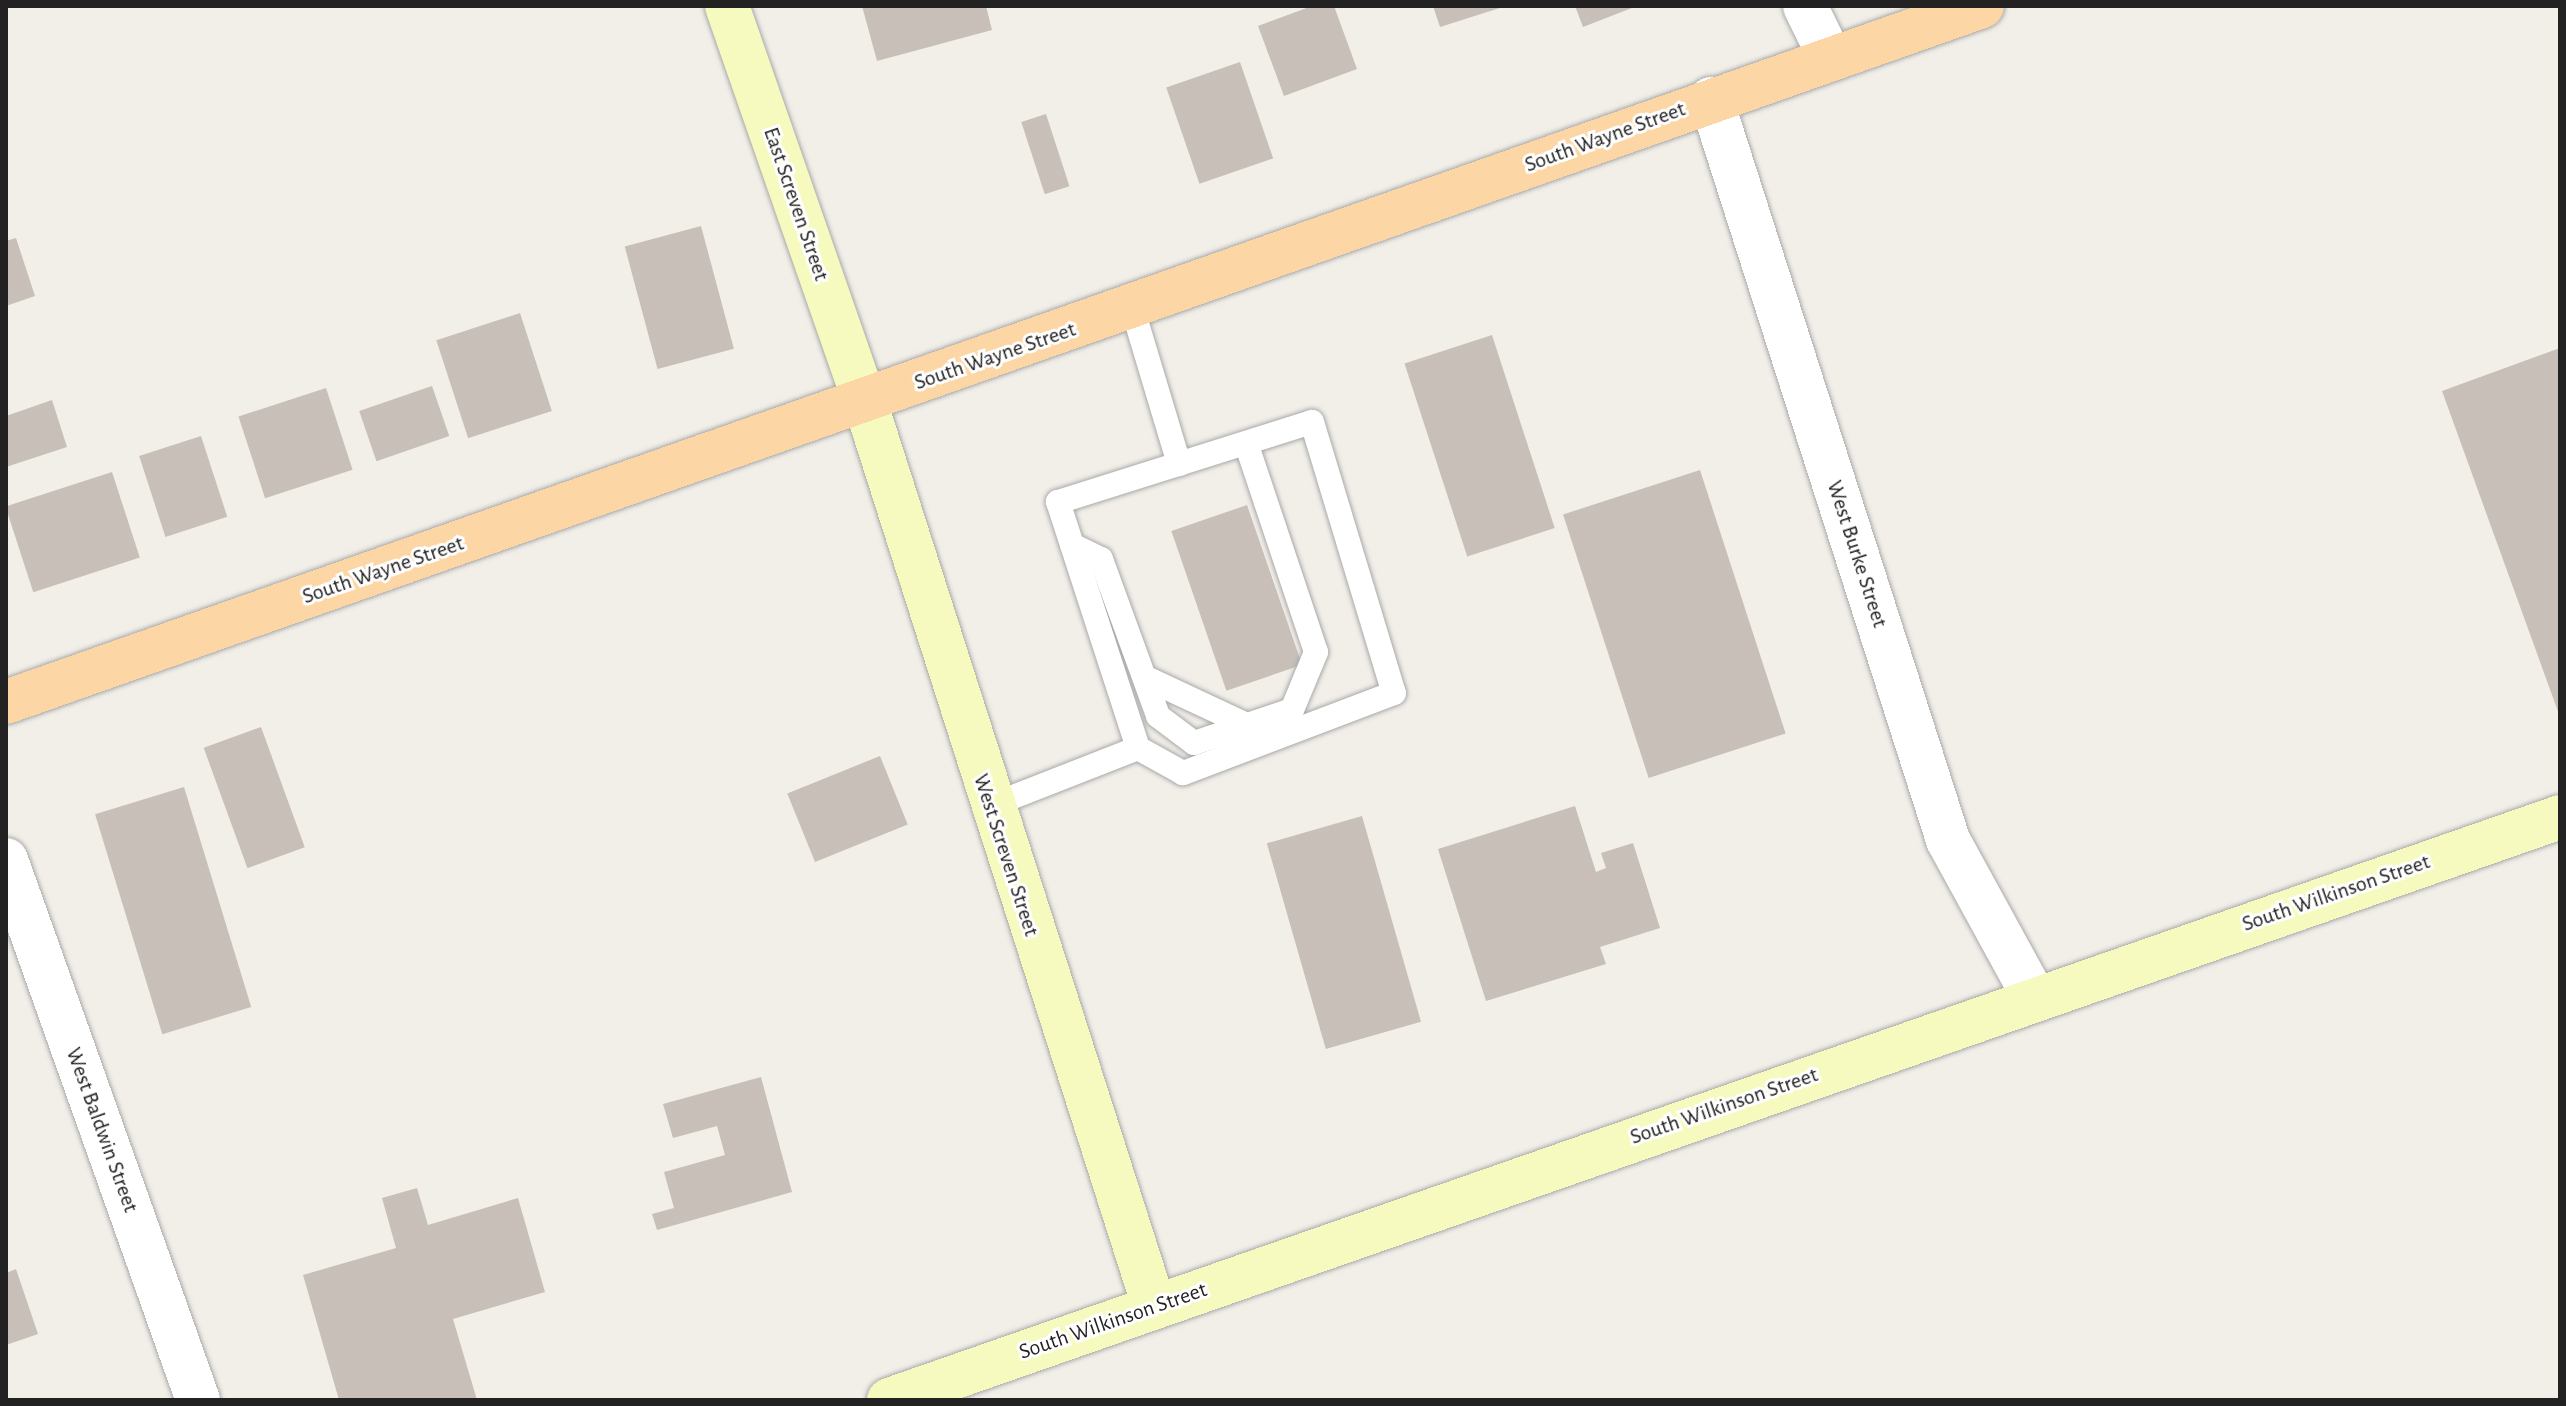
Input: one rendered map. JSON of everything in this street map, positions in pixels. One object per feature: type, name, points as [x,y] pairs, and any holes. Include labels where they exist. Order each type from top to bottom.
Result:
[{"type":"main road","name":"South Wayne Street","points":[[6,702],[865,402],[1711,99],[1982,6]]},
{"type":"street","name":"East Screven Street","points":[[727,6],[865,402]]},
{"type":"street","points":[[1805,6],[1831,59]]},
{"type":"street","name":"West Burke Street","points":[[1711,99],[1948,840],[2034,997]]},
{"type":"street","name":"West Screven Street","points":[[865,402],[990,806],[1154,1306]]},
{"type":"street","name":"South Wilkinson Street","points":[[889,1400],[2034,997],[2560,817]]},
{"type":"street","name":"West Baldwin Street","points":[[6,860],[198,1400]]},
{"type":"lane","points":[[1132,307],[1179,464]]},
{"type":"lane","points":[[1312,422],[1394,693],[1183,773],[1138,748],[1058,502],[1246,443],[1312,422]]},
{"type":"lane","points":[[1072,545],[1101,559],[1158,716],[1194,743],[1251,727],[1292,710],[1316,652],[1246,443]]},
{"type":"lane","points":[[1146,678],[1216,705],[1251,727]]},
{"type":"lane","points":[[990,806],[1138,748]]},
{"type":"building","points":[[862,6],[986,6],[992,30],[877,61]]},
{"type":"building","points":[[1312,6],[1334,6],[1357,69],[1284,96],[1258,26]]},
{"type":"building","points":[[1433,6],[1503,6],[1503,7],[1440,27]]},
{"type":"building","points":[[1575,6],[1637,6],[1583,27]]},
{"type":"building","points":[[1240,62],[1273,158],[1199,184],[1166,87]]},
{"type":"building","points":[[1046,114],[1069,186],[1045,194],[1021,122]]},
{"type":"building","points":[[701,226],[734,349],[658,369],[625,246]]},
{"type":"building","points":[[16,238],[35,296],[6,306],[6,241]]},
{"type":"building","points":[[520,313],[552,411],[468,438],[436,340]]},
{"type":"building","points":[[1492,335],[1555,528],[1467,556],[1405,363]]},
{"type":"building","points":[[2560,348],[2560,717],[2442,391]]},
{"type":"building","points":[[432,386],[449,436],[376,461],[359,411]]},
{"type":"building","points":[[326,388],[353,470],[265,498],[239,416]]},
{"type":"building","points":[[52,400],[67,447],[6,467],[6,416]]},
{"type":"building","points":[[201,436],[227,517],[165,537],[139,456]]},
{"type":"building","points":[[1700,470],[1786,733],[1649,778],[1563,514]]},
{"type":"building","points":[[112,472],[140,558],[33,592],[6,506]]},
{"type":"building","points":[[1247,505],[1302,665],[1226,691],[1171,531]]},
{"type":"building","points":[[261,727],[305,847],[247,868],[204,748]]},
{"type":"building","points":[[880,756],[908,825],[815,862],[787,793]]},
{"type":"building","points":[[184,787],[251,1007],[162,1034],[95,814]]},
{"type":"building","points":[[1575,806],[1596,872],[1606,868],[1601,853],[1633,843],[1660,928],[1600,947],[1606,964],[1486,1001],[1438,849]]},
{"type":"building","points":[[1362,816],[1421,1022],[1326,1049],[1267,843]]},
{"type":"building","points":[[761,1077],[792,1192],[657,1230],[652,1214],[674,1208],[664,1172],[725,1155],[717,1126],[673,1138],[663,1104]]},
{"type":"building","points":[[417,1188],[428,1225],[518,1198],[545,1292],[453,1319],[477,1400],[339,1400],[303,1275],[396,1248],[382,1198]]},
{"type":"building","points":[[16,1269],[38,1334],[6,1345],[6,1273]]}]
